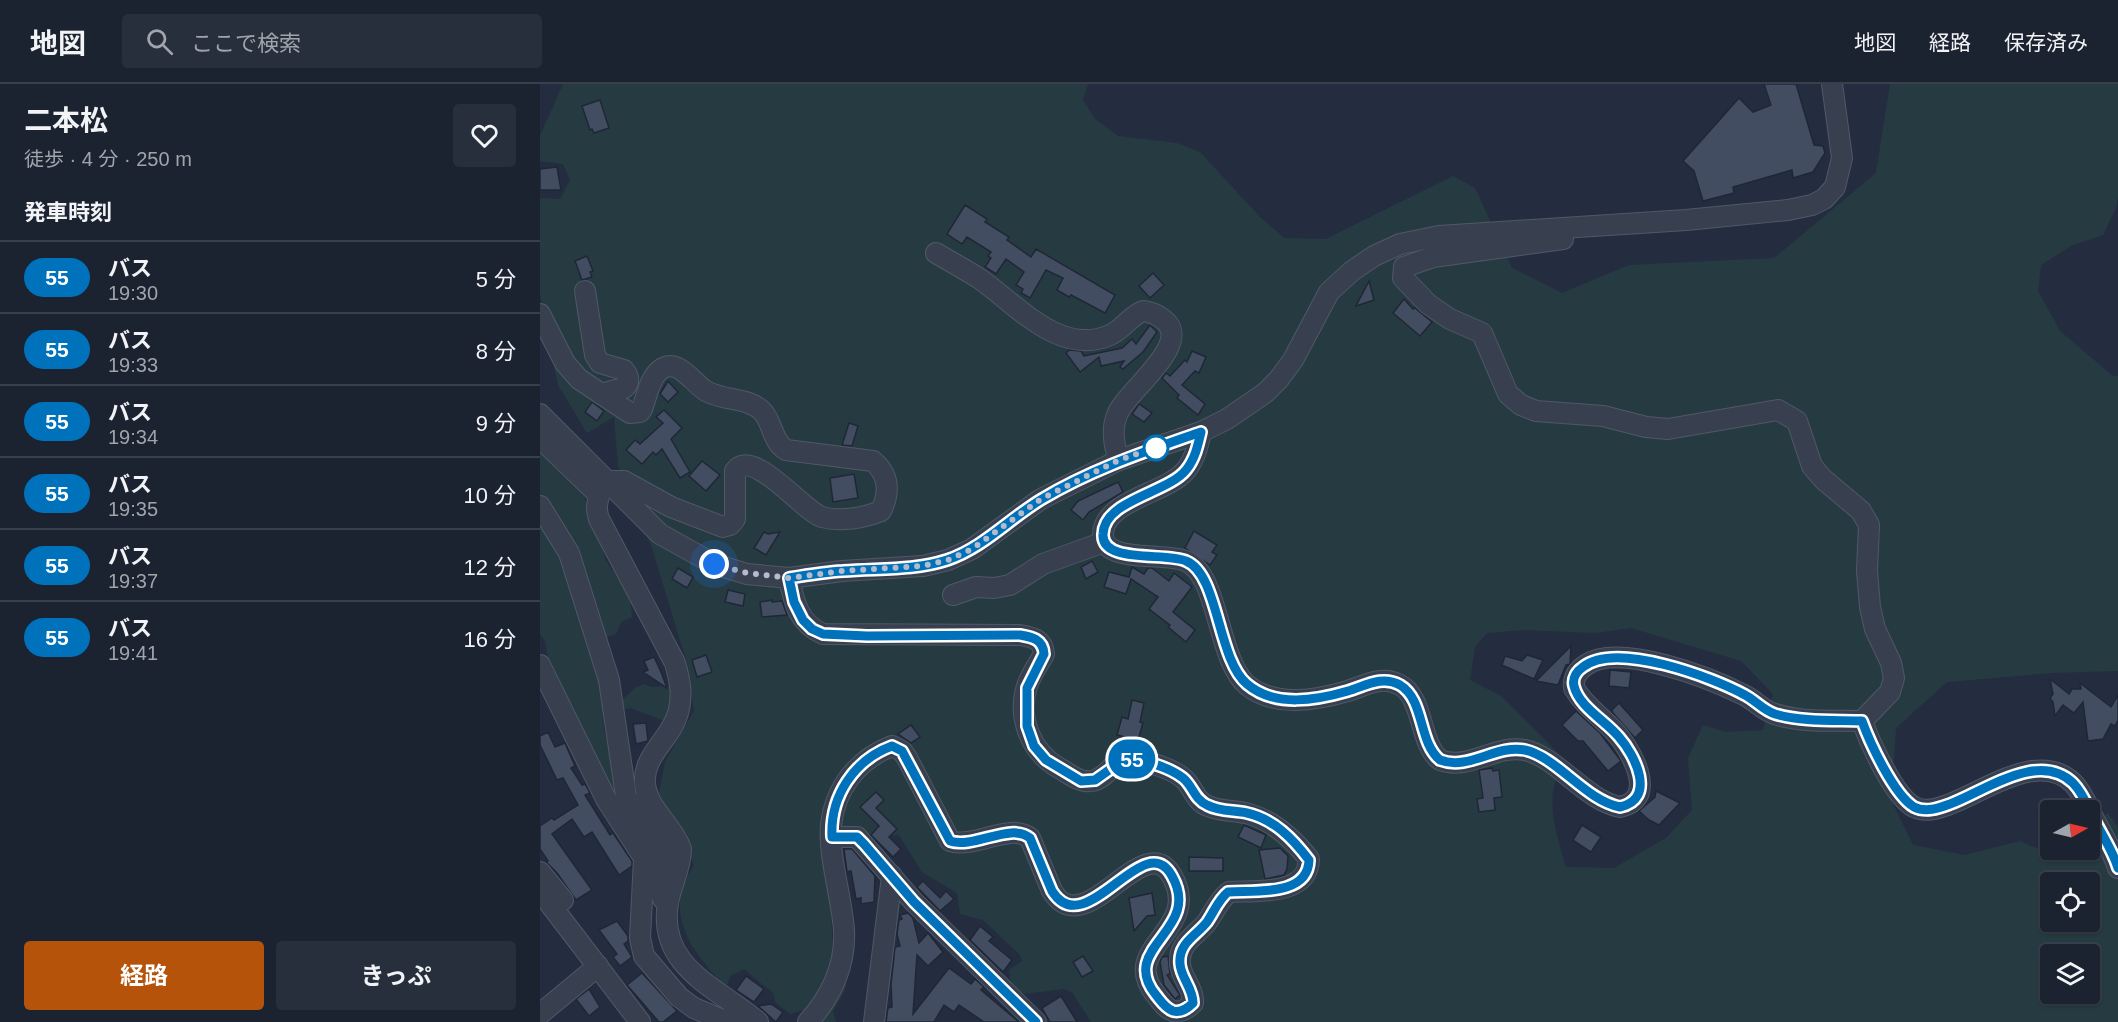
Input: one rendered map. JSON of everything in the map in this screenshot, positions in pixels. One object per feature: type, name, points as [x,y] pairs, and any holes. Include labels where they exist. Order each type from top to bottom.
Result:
[{"type":"street","points":[[540,438],[660,534],[714,564],[747,573],[789,578],[842,571],[923,566],[948,560],[972,549],[1041,499],[1119,460],[1201,432],[1227,419],[1265,393],[1293,360],[1329,292],[1374,256],[1400,243],[1439,236],[1788,210],[1824,199],[1835,187],[1842,158],[1833,84]]},
{"type":"street","points":[[1593,226],[1570,238],[1433,257],[1404,267],[1403,278],[1428,304],[1450,319],[1482,333],[1508,394],[1530,410],[1603,416],[1646,427],[1668,429],[1778,410],[1797,421],[1812,466],[1823,479],[1861,511],[1869,525],[1867,571],[1870,607],[1875,629],[1894,678],[1890,692],[1862,721]]},
{"type":"street","points":[[936,254],[980,279],[1039,325],[1059,335],[1095,339],[1111,335],[1143,311],[1159,316],[1170,325],[1173,337],[1167,351],[1117,413],[1114,448],[1119,460]]},
{"type":"street","points":[[585,291],[595,355],[600,363],[624,370],[628,376],[627,386],[601,394]]},
{"type":"street","points":[[540,314],[566,363],[579,379],[630,413],[640,412],[655,375],[667,366],[676,368],[705,391],[757,406],[765,414],[777,442],[786,450],[873,461],[884,474],[887,493],[881,511],[872,515],[850,518],[821,517],[801,504],[764,471],[752,465],[742,466],[735,471],[735,519],[730,525],[723,527],[671,507],[624,481],[603,488]]},
{"type":"street","points":[[540,414],[603,488]]},
{"type":"street","points":[[1201,432],[1195,454],[1185,471],[1109,518],[1103,535],[1104,542],[1108,549],[1117,553],[1170,556],[1188,561],[1197,568],[1209,595],[1234,669],[1255,690],[1281,699],[1297,700],[1325,697],[1381,680],[1394,682],[1404,688],[1412,698],[1432,752],[1440,760],[1460,763],[1504,752],[1526,750],[1614,806],[1628,805],[1635,801],[1641,785],[1633,758],[1620,738],[1585,705],[1574,688],[1576,674],[1583,667],[1598,660],[1628,658],[1667,665],[1745,695],[1774,714],[1862,721]]},
{"type":"street","points":[[603,488],[597,513],[599,519],[675,663],[680,677],[678,715],[651,758],[645,777],[651,802],[681,849],[668,905],[671,939],[684,966],[757,1021]]},
{"type":"street","points":[[540,506],[569,554],[574,568],[609,680],[626,796],[663,853],[660,891],[668,905]]},
{"type":"street","points":[[953,595],[976,587],[994,588],[1010,585],[1043,564],[1104,542]]},
{"type":"street","points":[[789,578],[794,602],[803,620],[812,629],[823,634],[862,636],[1020,635],[1034,638],[1041,643],[1044,654],[1027,688],[1027,726],[1034,746],[1046,760],[1081,781],[1095,780],[1126,758],[1156,766],[1184,779],[1198,800],[1208,806],[1228,812],[1247,813],[1263,819],[1288,835],[1309,860],[1309,870],[1297,882],[1284,888],[1228,892],[1222,897],[1204,926],[1191,935],[1182,949],[1180,964],[1192,991],[1193,1003],[1184,1010],[1175,1012],[1166,1007],[1153,991],[1145,972],[1150,952],[1178,914],[1174,878],[1169,870],[1154,863],[1144,865],[1092,900],[1080,905],[1068,906],[1056,898],[1030,838],[1026,834],[1012,833],[975,843],[958,844],[950,841],[908,758],[902,751],[892,746],[873,755],[850,774],[837,805],[831,825],[844,931],[842,958],[832,989],[808,1022]]},
{"type":"street","points":[[540,665],[606,799],[644,858],[640,938],[644,956],[679,996],[694,1008],[720,1019],[741,1022],[757,1021]]},
{"type":"street","points":[[1862,721],[1873,749],[1894,783],[1913,806],[1926,810],[1954,802],[2030,770],[2045,769],[2061,775],[2082,795],[2118,868]]},
{"type":"street","points":[[832,837],[857,837],[980,968],[1036,1022]]},
{"type":"street","points":[[540,872],[595,941]]},
{"type":"street","points":[[874,1022],[892,876]]},
{"type":"street","points":[[540,891],[640,1022]]},
{"type":"street","points":[[540,1014],[598,966]]},
{"type":"green space","points":[[563,84],[1088,84],[1083,100],[1095,119],[1118,136],[1177,143],[1200,152],[1260,217],[1284,238],[1326,239],[1453,176],[1475,188],[1512,268],[1562,293],[1629,265],[1774,258],[1876,173],[1890,84],[2118,84],[2118,197],[2116,208],[2103,235],[2071,246],[2041,265],[2038,291],[2060,331],[2113,376],[2118,376],[2118,671],[2051,673],[1947,682],[1896,728],[1891,800],[1913,845],[1965,855],[2020,841],[2040,847],[2040,860],[2100,860],[2100,821],[2108,813],[2118,827],[2118,1022],[1091,1022],[1072,992],[1064,989],[1023,994],[1011,987],[1009,970],[1022,961],[1020,955],[983,920],[960,914],[957,893],[922,872],[899,835],[863,835],[838,830],[830,897],[833,948],[849,959],[845,990],[833,1011],[836,1022],[821,1022],[823,1019],[817,1006],[790,1014],[775,1002],[774,994],[744,969],[730,976],[725,986],[697,953],[684,928],[680,901],[684,883],[694,865],[659,793],[665,762],[694,711],[687,663],[652,548],[618,466],[614,417],[587,433],[558,385],[540,295],[540,198],[560,199],[570,180],[563,164],[540,161],[540,136]],"holes":[[[1631,628],[1741,661],[1773,694],[1763,730],[1726,732],[1703,725],[1688,758],[1692,810],[1666,838],[1614,868],[1566,867],[1560,848],[1552,803],[1555,783],[1567,762],[1501,696],[1470,680],[1475,647],[1487,633],[1523,630],[1595,633]]]},
{"type":"green space","points":[[540,453],[584,497],[599,535],[605,559],[630,597],[632,617],[621,622],[616,634],[607,637],[596,655],[605,695],[602,707],[604,729],[616,789],[611,790],[608,780],[600,774],[596,754],[550,668],[545,641],[540,634]]},
{"type":"green space","points":[[644,684],[651,687],[668,686],[673,690],[669,716],[664,721],[631,708],[624,709],[619,703],[635,688]]},
{"type":"building","points":[[1764,84],[1796,84],[1814,145],[1823,146],[1825,153],[1813,172],[1793,178],[1792,170],[1733,187],[1734,193],[1703,201],[1694,171],[1683,161],[1739,98],[1753,112],[1771,105]]},
{"type":"building","points":[[600,100],[609,128],[594,133],[592,129],[590,130],[582,106]]},
{"type":"building","points":[[557,167],[561,190],[540,190],[540,169]]},
{"type":"building","points":[[965,205],[987,219],[985,222],[1009,237],[1007,240],[1031,257],[1036,249],[1115,295],[1105,313],[1057,290],[1063,278],[1046,270],[1030,298],[1021,293],[1023,289],[1016,285],[1024,272],[1006,259],[996,274],[985,267],[991,258],[988,256],[991,252],[967,237],[962,244],[947,234]]},
{"type":"building","points":[[587,256],[593,271],[590,272],[592,277],[582,280],[575,261]]},
{"type":"building","points":[[1153,273],[1164,285],[1150,298],[1139,286]]},
{"type":"building","points":[[1369,281],[1374,300],[1356,306]]},
{"type":"building","points":[[1404,299],[1413,309],[1415,308],[1432,322],[1420,336],[1393,313]]},
{"type":"building","points":[[1150,325],[1157,332],[1143,352],[1123,369],[1120,367],[1124,361],[1101,366],[1099,357],[1080,372],[1066,353],[1069,350],[1081,351],[1084,356],[1122,348],[1132,339],[1136,344]]},
{"type":"building","points":[[1192,351],[1206,357],[1199,373],[1195,371],[1182,385],[1205,404],[1198,415],[1177,398],[1179,395],[1162,378],[1166,373],[1170,376],[1185,360],[1187,362]]},
{"type":"building","points":[[668,381],[678,392],[668,402],[660,394]]},
{"type":"building","points":[[592,402],[604,411],[597,421],[585,412]]},
{"type":"building","points":[[1139,404],[1152,413],[1144,422],[1132,414]]},
{"type":"building","points":[[664,410],[682,428],[671,439],[690,472],[680,478],[662,449],[656,455],[653,452],[642,464],[626,450],[635,440],[640,444],[663,423],[656,417]]},
{"type":"building","points":[[849,423],[858,426],[852,446],[842,445]]},
{"type":"building","points":[[702,461],[720,475],[706,491],[689,476]]},
{"type":"building","points":[[854,474],[858,498],[833,502],[830,478]]},
{"type":"building","points":[[1118,482],[1123,492],[1089,512],[1083,520],[1071,510],[1078,501]]},
{"type":"building","points":[[1194,531],[1217,545],[1212,552],[1217,555],[1210,565],[1185,548]]},
{"type":"building","points":[[764,532],[768,534],[780,532],[766,555],[754,548]]},
{"type":"building","points":[[1092,561],[1098,572],[1086,579],[1081,567]]},
{"type":"building","points":[[1132,567],[1144,574],[1148,568],[1152,568],[1169,581],[1174,573],[1192,587],[1173,612],[1195,630],[1186,642],[1168,627],[1170,625],[1149,609],[1158,597],[1131,579],[1126,594],[1104,587],[1109,572],[1129,577]]},
{"type":"building","points":[[678,568],[693,577],[687,588],[672,579]]},
{"type":"building","points":[[728,590],[745,594],[743,606],[725,602]]},
{"type":"building","points":[[772,600],[772,602],[782,601],[787,615],[762,617],[760,602]]},
{"type":"building","points":[[1571,646],[1570,664],[1566,665],[1558,685],[1536,681]]},
{"type":"building","points":[[706,655],[712,672],[697,677],[692,660]]},
{"type":"building","points":[[1527,655],[1543,660],[1534,679],[1502,665],[1505,656],[1522,661]]},
{"type":"building","points":[[654,657],[667,688],[643,672],[648,670],[644,661]]},
{"type":"building","points":[[1610,670],[1631,672],[1629,688],[1609,686]]},
{"type":"building","points":[[2050,679],[2069,694],[2072,689],[2081,689],[2080,683],[2111,707],[2118,695],[2118,720],[2115,726],[2111,724],[2103,739],[2088,741],[2083,702],[2074,713],[2063,705],[2055,716],[2053,702],[2050,698],[2053,694]]},
{"type":"building","points":[[1132,700],[1144,703],[1140,722],[1143,723],[1136,747],[1120,745],[1122,736],[1117,735],[1122,717],[1128,719]]},
{"type":"building","points":[[1619,703],[1643,730],[1635,738],[1613,713],[1612,710]]},
{"type":"building","points":[[1576,711],[1600,733],[1621,761],[1608,771],[1583,741],[1578,741],[1562,725]]},
{"type":"building","points":[[646,723],[648,741],[636,744],[633,724]]},
{"type":"building","points":[[911,725],[920,737],[911,743],[898,734]]},
{"type":"building","points":[[548,732],[555,747],[565,743],[575,766],[571,768],[590,793],[585,795],[610,835],[613,833],[632,861],[632,866],[619,875],[592,832],[584,837],[572,819],[552,834],[592,890],[576,900],[557,873],[546,862],[548,861],[540,849],[540,826],[578,805],[563,778],[557,780],[540,745],[540,736]]},
{"type":"building","points":[[1492,768],[1493,771],[1499,770],[1502,797],[1494,798],[1495,810],[1479,812],[1477,799],[1483,798],[1479,770]]},
{"type":"building","points":[[1656,791],[1680,803],[1659,825],[1639,811],[1655,797]]},
{"type":"building","points":[[876,792],[884,800],[876,808],[897,829],[889,837],[901,849],[893,857],[871,835],[879,826],[860,807]]},
{"type":"building","points":[[1244,825],[1266,835],[1261,848],[1238,837]]},
{"type":"building","points":[[1582,825],[1601,837],[1591,852],[1573,840]]},
{"type":"building","points":[[1280,848],[1288,856],[1287,869],[1284,875],[1265,879],[1259,850]]},
{"type":"building","points":[[844,849],[852,849],[875,876],[874,902],[861,904],[861,898],[856,899],[851,871],[847,872]]},
{"type":"building","points":[[1189,857],[1223,858],[1223,871],[1189,871]]},
{"type":"building","points":[[923,881],[940,898],[946,891],[954,899],[940,911],[917,887]]},
{"type":"building","points":[[1152,893],[1155,915],[1147,916],[1134,931],[1129,898]]},
{"type":"building","points":[[908,913],[913,918],[919,943],[928,933],[943,952],[928,966],[917,955],[913,1014],[949,968],[971,984],[975,979],[984,987],[981,990],[1019,1022],[984,1022],[959,1005],[954,1012],[944,1005],[934,1022],[886,1022],[888,1008],[892,1007],[891,984],[895,947],[900,946],[897,934],[899,920],[902,919],[900,915]]},
{"type":"building","points":[[617,921],[628,936],[628,941],[624,944],[632,957],[620,966],[613,957],[617,954],[599,930]]},
{"type":"building","points":[[980,926],[993,937],[989,941],[1012,960],[1003,972],[970,940]]},
{"type":"building","points":[[1083,956],[1093,971],[1082,977],[1073,962]]},
{"type":"building","points":[[1168,956],[1170,974],[1167,975],[1180,995],[1175,999],[1164,985],[1160,962],[1162,957]]},
{"type":"building","points":[[642,973],[677,1011],[663,1022],[659,1022],[627,985]]},
{"type":"building","points":[[746,976],[764,989],[754,1002],[736,990]]},
{"type":"building","points":[[589,989],[600,1007],[589,1016],[576,999]]},
{"type":"building","points":[[1061,996],[1077,1022],[1050,1022],[1042,1008]]},
{"type":"building","points":[[771,1004],[783,1012],[776,1022],[758,1006]]},
{"type":"bus line","name":"55","points":[[1036,1022],[914,902],[857,837],[832,837],[831,825],[843,786],[850,774],[873,755],[892,746],[902,751],[908,758],[950,841],[958,844],[975,843],[1012,833],[1026,834],[1030,838],[1056,898],[1068,906],[1080,905],[1092,900],[1144,865],[1154,863],[1169,870],[1174,878],[1178,914],[1173,924],[1150,952],[1145,963],[1145,972],[1153,991],[1166,1007],[1175,1012],[1184,1010],[1193,1003],[1192,991],[1180,964],[1182,949],[1191,935],[1204,926],[1222,897],[1228,892],[1284,888],[1303,877],[1309,870],[1309,860],[1299,846],[1280,829],[1247,813],[1228,812],[1208,806],[1198,800],[1184,779],[1156,766],[1126,758],[1101,777],[1081,781],[1046,760],[1034,746],[1027,726],[1025,704],[1027,688],[1044,654],[1041,643],[1034,638],[1020,635],[853,636],[823,634],[812,629],[803,620],[794,602],[789,578],[842,571],[923,566],[948,560],[972,549],[1041,499],[1119,460],[1201,432],[1195,454],[1185,471],[1113,514],[1106,522],[1104,542],[1108,549],[1117,553],[1170,556],[1188,561],[1197,568],[1209,595],[1234,669],[1255,690],[1281,699],[1297,700],[1325,697],[1381,680],[1394,682],[1404,688],[1412,698],[1432,752],[1440,760],[1451,764],[1460,763],[1504,752],[1526,750],[1545,760],[1589,792],[1620,807],[1628,805],[1638,797],[1641,785],[1638,770],[1620,738],[1585,705],[1574,688],[1573,682],[1576,674],[1583,667],[1598,660],[1628,658],[1655,662],[1745,695],[1774,714],[1862,721],[1873,749],[1894,783],[1913,806],[1926,810],[1954,802],[2030,770],[2045,769],[2061,775],[2082,795],[2118,868]]},
{"type":"route","points":[[714,564],[747,573],[789,578],[842,571],[923,566],[948,560],[972,549],[1041,499],[1119,460],[1160,446],[1156,448]]}]
